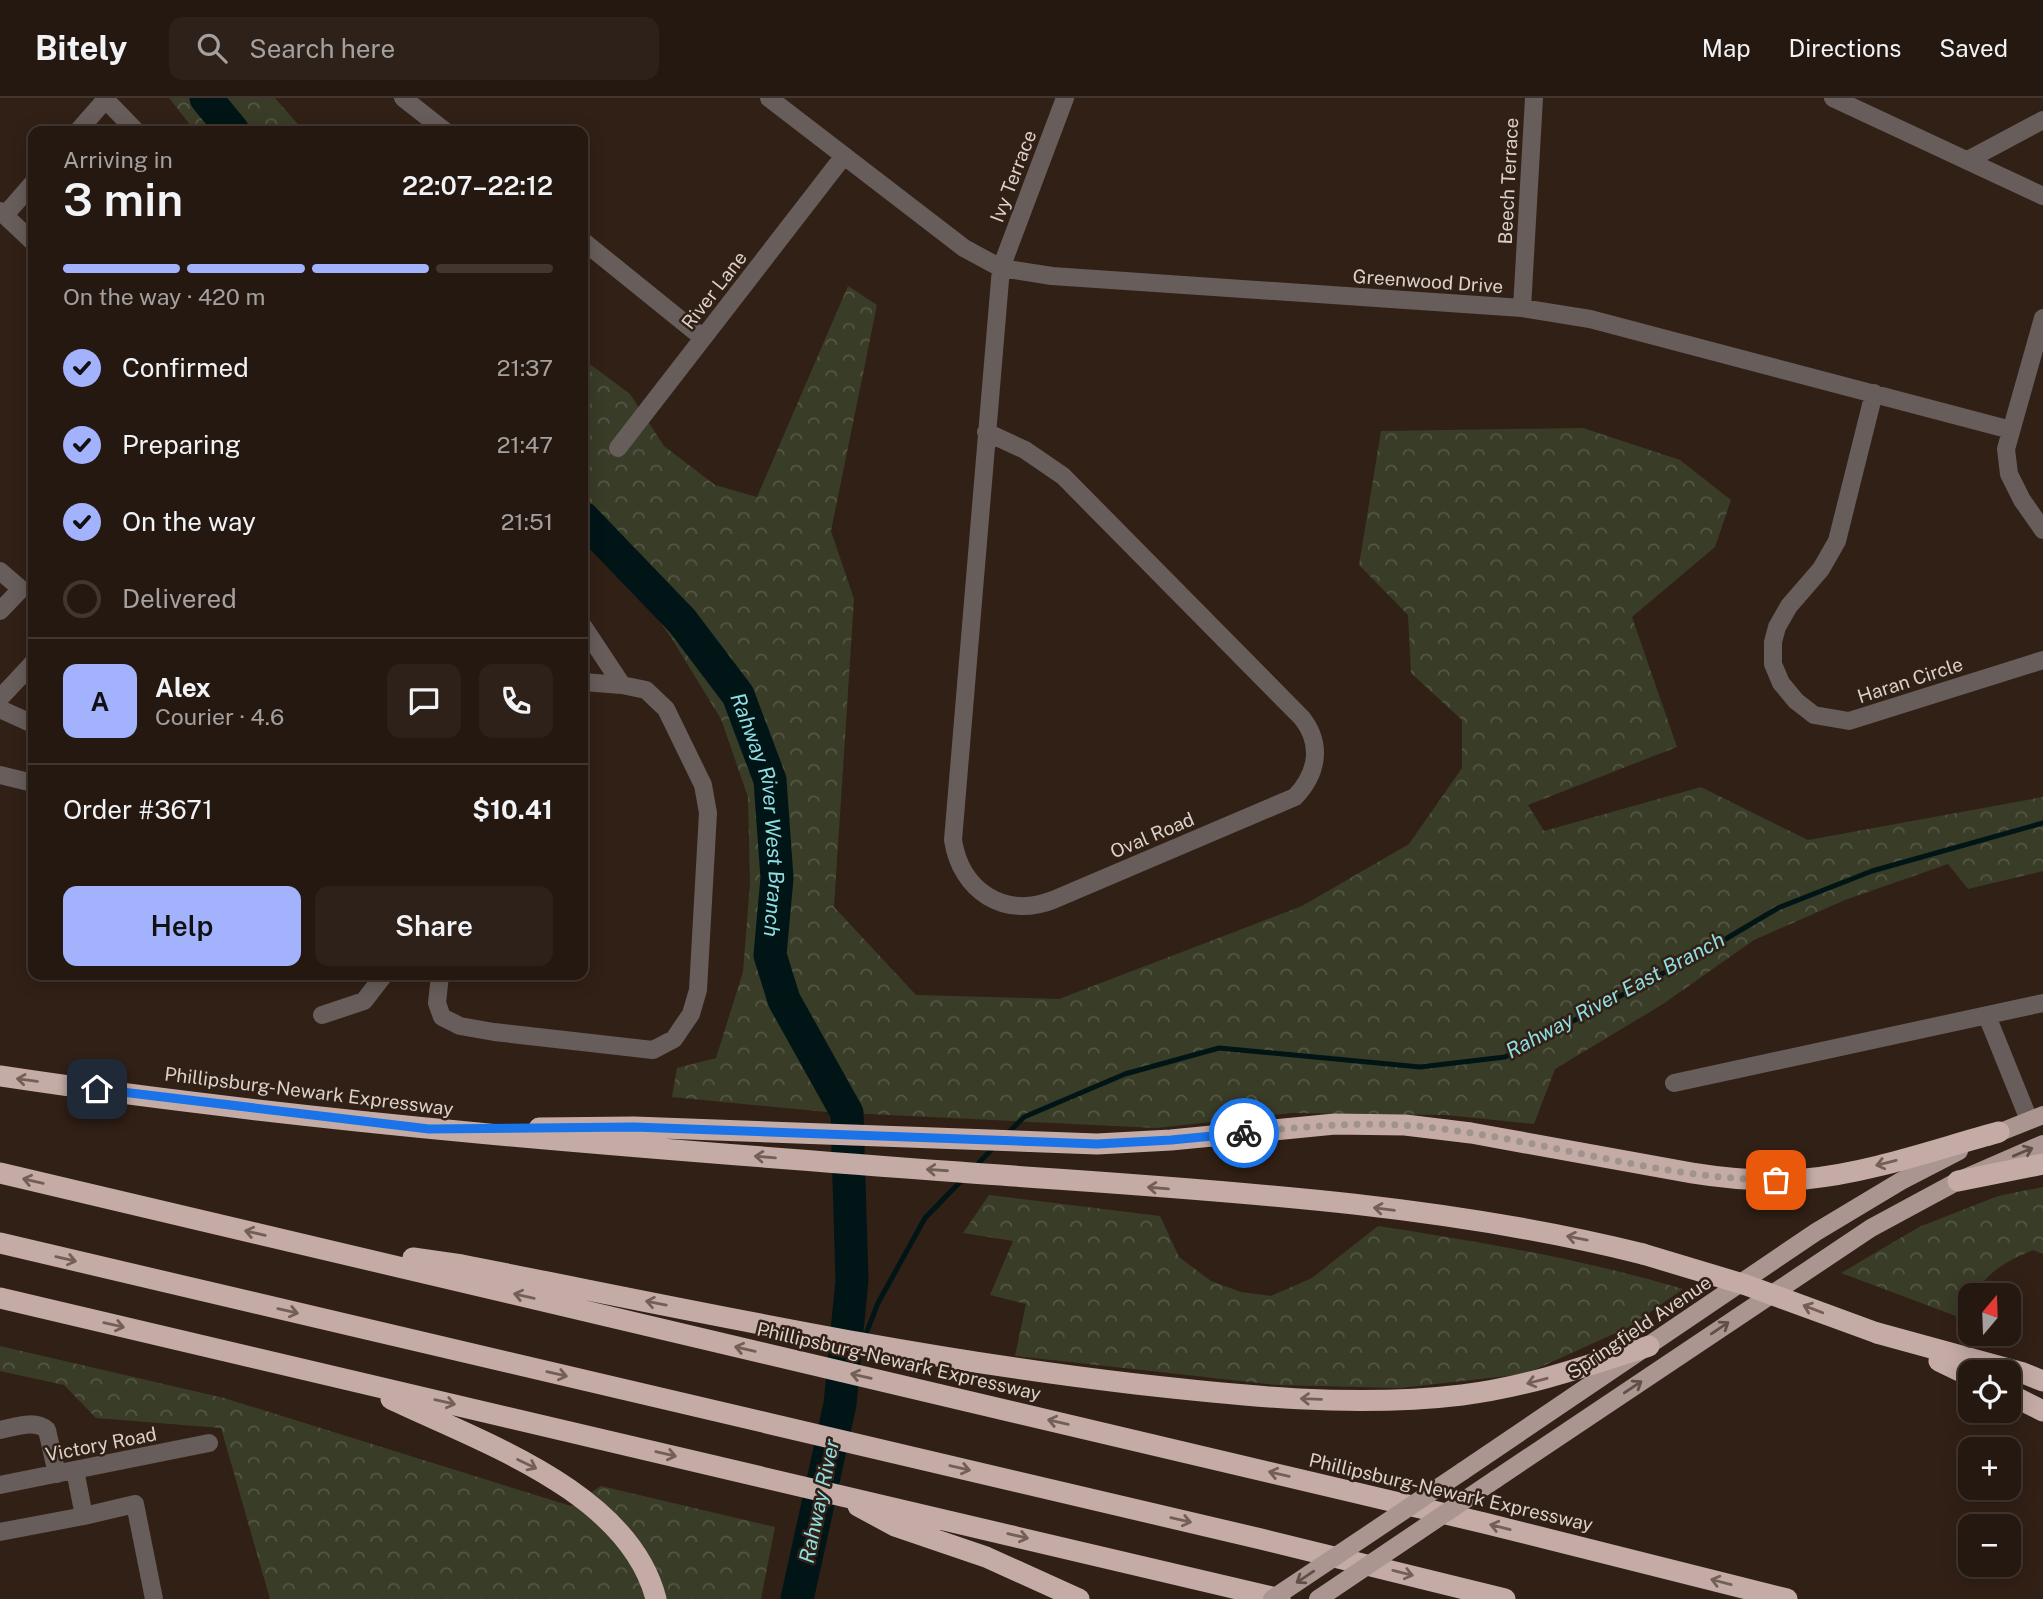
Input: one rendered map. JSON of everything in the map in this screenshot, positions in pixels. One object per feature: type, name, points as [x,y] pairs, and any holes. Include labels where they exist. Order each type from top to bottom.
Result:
[{"type":"highway","name":"Phillipsburg-Newark Expressway","points":[[0,1076],[296,1115],[429,1129],[563,1142],[1240,1194],[1386,1209],[1514,1227],[1601,1243],[1756,1288],[1877,1333],[1958,1370]]},
{"type":"highway","points":[[429,1129],[634,1127],[1038,1143],[1130,1143],[1335,1124],[1405,1125],[1471,1133],[1692,1173],[1776,1180],[1853,1171],[1999,1132]]},
{"type":"highway","points":[[1958,1181],[2043,1164]]},
{"type":"highway","name":"Phillipsburg-Newark Expressway","points":[[0,1173],[1484,1523],[1787,1599]]},
{"type":"highway","points":[[294,1242],[462,1265],[914,1354],[1188,1390],[1278,1397],[1354,1400],[1449,1396],[1515,1387],[1648,1346]]},
{"type":"highway","points":[[0,1243],[1334,1556],[1505,1599]]},
{"type":"highway","points":[[0,1298],[835,1493],[878,1510],[1280,1599]]},
{"type":"highway","points":[[1877,1333],[2023,1373],[2043,1381]]},
{"type":"highway","points":[[354,1382],[538,1469],[585,1500],[610,1520],[639,1557],[656,1599]]},
{"type":"highway","points":[[2021,1400],[2043,1410]]},
{"type":"highway","points":[[878,1510],[895,1526],[986,1557],[1079,1599]]},
{"type":"main road","name":"Springfield Avenue","points":[[1272,1599],[1846,1213],[1933,1163],[2036,1117]]},
{"type":"main road","points":[[1318,1599],[1842,1246],[1900,1211],[1958,1181],[2043,1144]]},
{"type":"street","points":[[404,98],[439,126]]},
{"type":"street","name":"Greenwood Drive","points":[[769,98],[843,158],[964,248],[1001,268],[1052,276],[1522,308],[1590,319],[2011,430]]},
{"type":"street","name":"Ivy Terrace","points":[[1001,268],[1065,98]]},
{"type":"street","name":"Beech Terrace","points":[[1522,308],[1534,98]]},
{"type":"street","points":[[1833,98],[2043,196]]},
{"type":"street","points":[[82,126],[105,99],[131,126]]},
{"type":"street","points":[[1968,160],[2043,120]]},
{"type":"street","name":"River Lane","points":[[618,448],[843,158]]},
{"type":"street","points":[[28,188],[3,213],[28,237]]},
{"type":"street","points":[[588,245],[703,338]]},
{"type":"street","name":"Oval Road","points":[[986,432],[1025,450],[1063,476],[1302,719],[1314,738],[1316,754],[1314,771],[1306,785],[1294,797],[1044,904],[1021,906],[1003,903],[986,896],[969,881],[955,855],[953,841],[986,432],[1001,268]]},
{"type":"street","points":[[2043,318],[2006,449],[2009,474],[2043,530]]},
{"type":"street","name":"Haran Circle","points":[[1874,393],[1837,541],[1821,569],[1789,606],[1777,627],[1773,642],[1773,664],[1781,683],[1796,701],[1814,715],[1849,721],[2043,660]]},
{"type":"street","points":[[0,571],[27,594],[0,611]]},
{"type":"street","points":[[588,634],[622,685]]},
{"type":"street","points":[[0,698],[28,668]]},
{"type":"street","points":[[439,980],[437,1003],[442,1017],[460,1027],[653,1050],[674,1039],[691,1014],[698,990],[708,813],[703,785],[666,709],[646,690],[588,682]]},
{"type":"street","points":[[0,709],[28,722]]},
{"type":"street","points":[[0,775],[28,782]]},
{"type":"street","points":[[322,1016],[363,1001],[380,980]]},
{"type":"street","points":[[1674,1083],[2043,1003]]},
{"type":"street","points":[[1987,1016],[2036,1117]]},
{"type":"street","points":[[0,1430],[33,1424],[42,1425],[47,1430],[84,1516]]},
{"type":"street","name":"Victory Road","points":[[0,1485],[209,1443]]},
{"type":"street","points":[[0,1532],[135,1504],[154,1599]]},
{"type":"green space","points":[[169,98],[275,98],[300,126],[191,126]]},
{"type":"green space","points":[[848,286],[877,305],[831,531],[854,599],[834,907],[916,995],[1059,999],[1302,906],[1409,844],[1462,768],[1462,720],[1411,673],[1408,615],[1359,565],[1381,431],[1583,428],[1680,460],[1731,500],[1715,547],[1632,617],[1677,747],[1528,805],[1544,831],[1701,787],[1808,840],[2043,797],[2043,871],[1968,889],[1948,864],[1845,900],[1754,940],[1663,1004],[1555,1069],[1534,1124],[1446,1115],[1292,1113],[1156,1128],[827,1112],[672,1097],[677,1068],[716,1058],[743,972],[750,883],[748,797],[721,719],[672,639],[619,564],[588,535],[588,363],[630,394],[664,446],[715,485],[757,497]]},
{"type":"green space","points":[[2043,1187],[2043,1254],[2033,1250],[2007,1262],[1983,1283],[1958,1283],[1958,1317],[1841,1273],[1919,1227],[1998,1196]]},
{"type":"green space","points":[[989,1195],[1160,1216],[1179,1257],[1211,1281],[1241,1292],[1271,1296],[1312,1278],[1378,1226],[1570,1260],[1683,1289],[1629,1327],[1525,1374],[1400,1388],[1276,1385],[1015,1356],[1026,1304],[990,1295],[1013,1241],[963,1233]]},
{"type":"green space","points":[[0,1346],[224,1398],[571,1506],[601,1486],[775,1527],[761,1599],[270,1599],[221,1428],[96,1418],[64,1385],[0,1371]]},
{"type":"waterway","name":"Rahway River West Branch","points":[[206,98],[229,126]]},
{"type":"waterway","name":"Rahway River West Branch","points":[[588,523],[682,621],[738,695],[770,780],[777,878],[770,955],[784,1000],[847,1113],[852,1280],[840,1404],[797,1599]]},
{"type":"waterway","name":"Rahway River East Branch","points":[[1006,1135],[1024,1117],[1125,1074],[1219,1048],[1420,1067],[1505,1057],[1707,950],[1778,908],[1872,871],[2043,823]]},
{"type":"waterway","name":"Rahway River East Branch","points":[[974,1168],[994,1147]]},
{"type":"waterway","name":"Rahway River East Branch","points":[[864,1339],[878,1303],[925,1218],[962,1180]]},
{"type":"waterway","name":"Rahway River East Branch","points":[[853,1369],[861,1349]]},
{"type":"waterway","name":"Rahway River East Branch","points":[[840,1404],[850,1378]]},
{"type":"way so far","points":[[1244,1133],[1335,1124],[1405,1125],[1471,1133],[1692,1173],[1735,1179],[1776,1180]]},
{"type":"route","points":[[97,1089],[429,1129],[634,1127],[1097,1144],[1244,1133]]},
{"type":"water label","name":"Rahway River","points":[[819,1501]]}]
